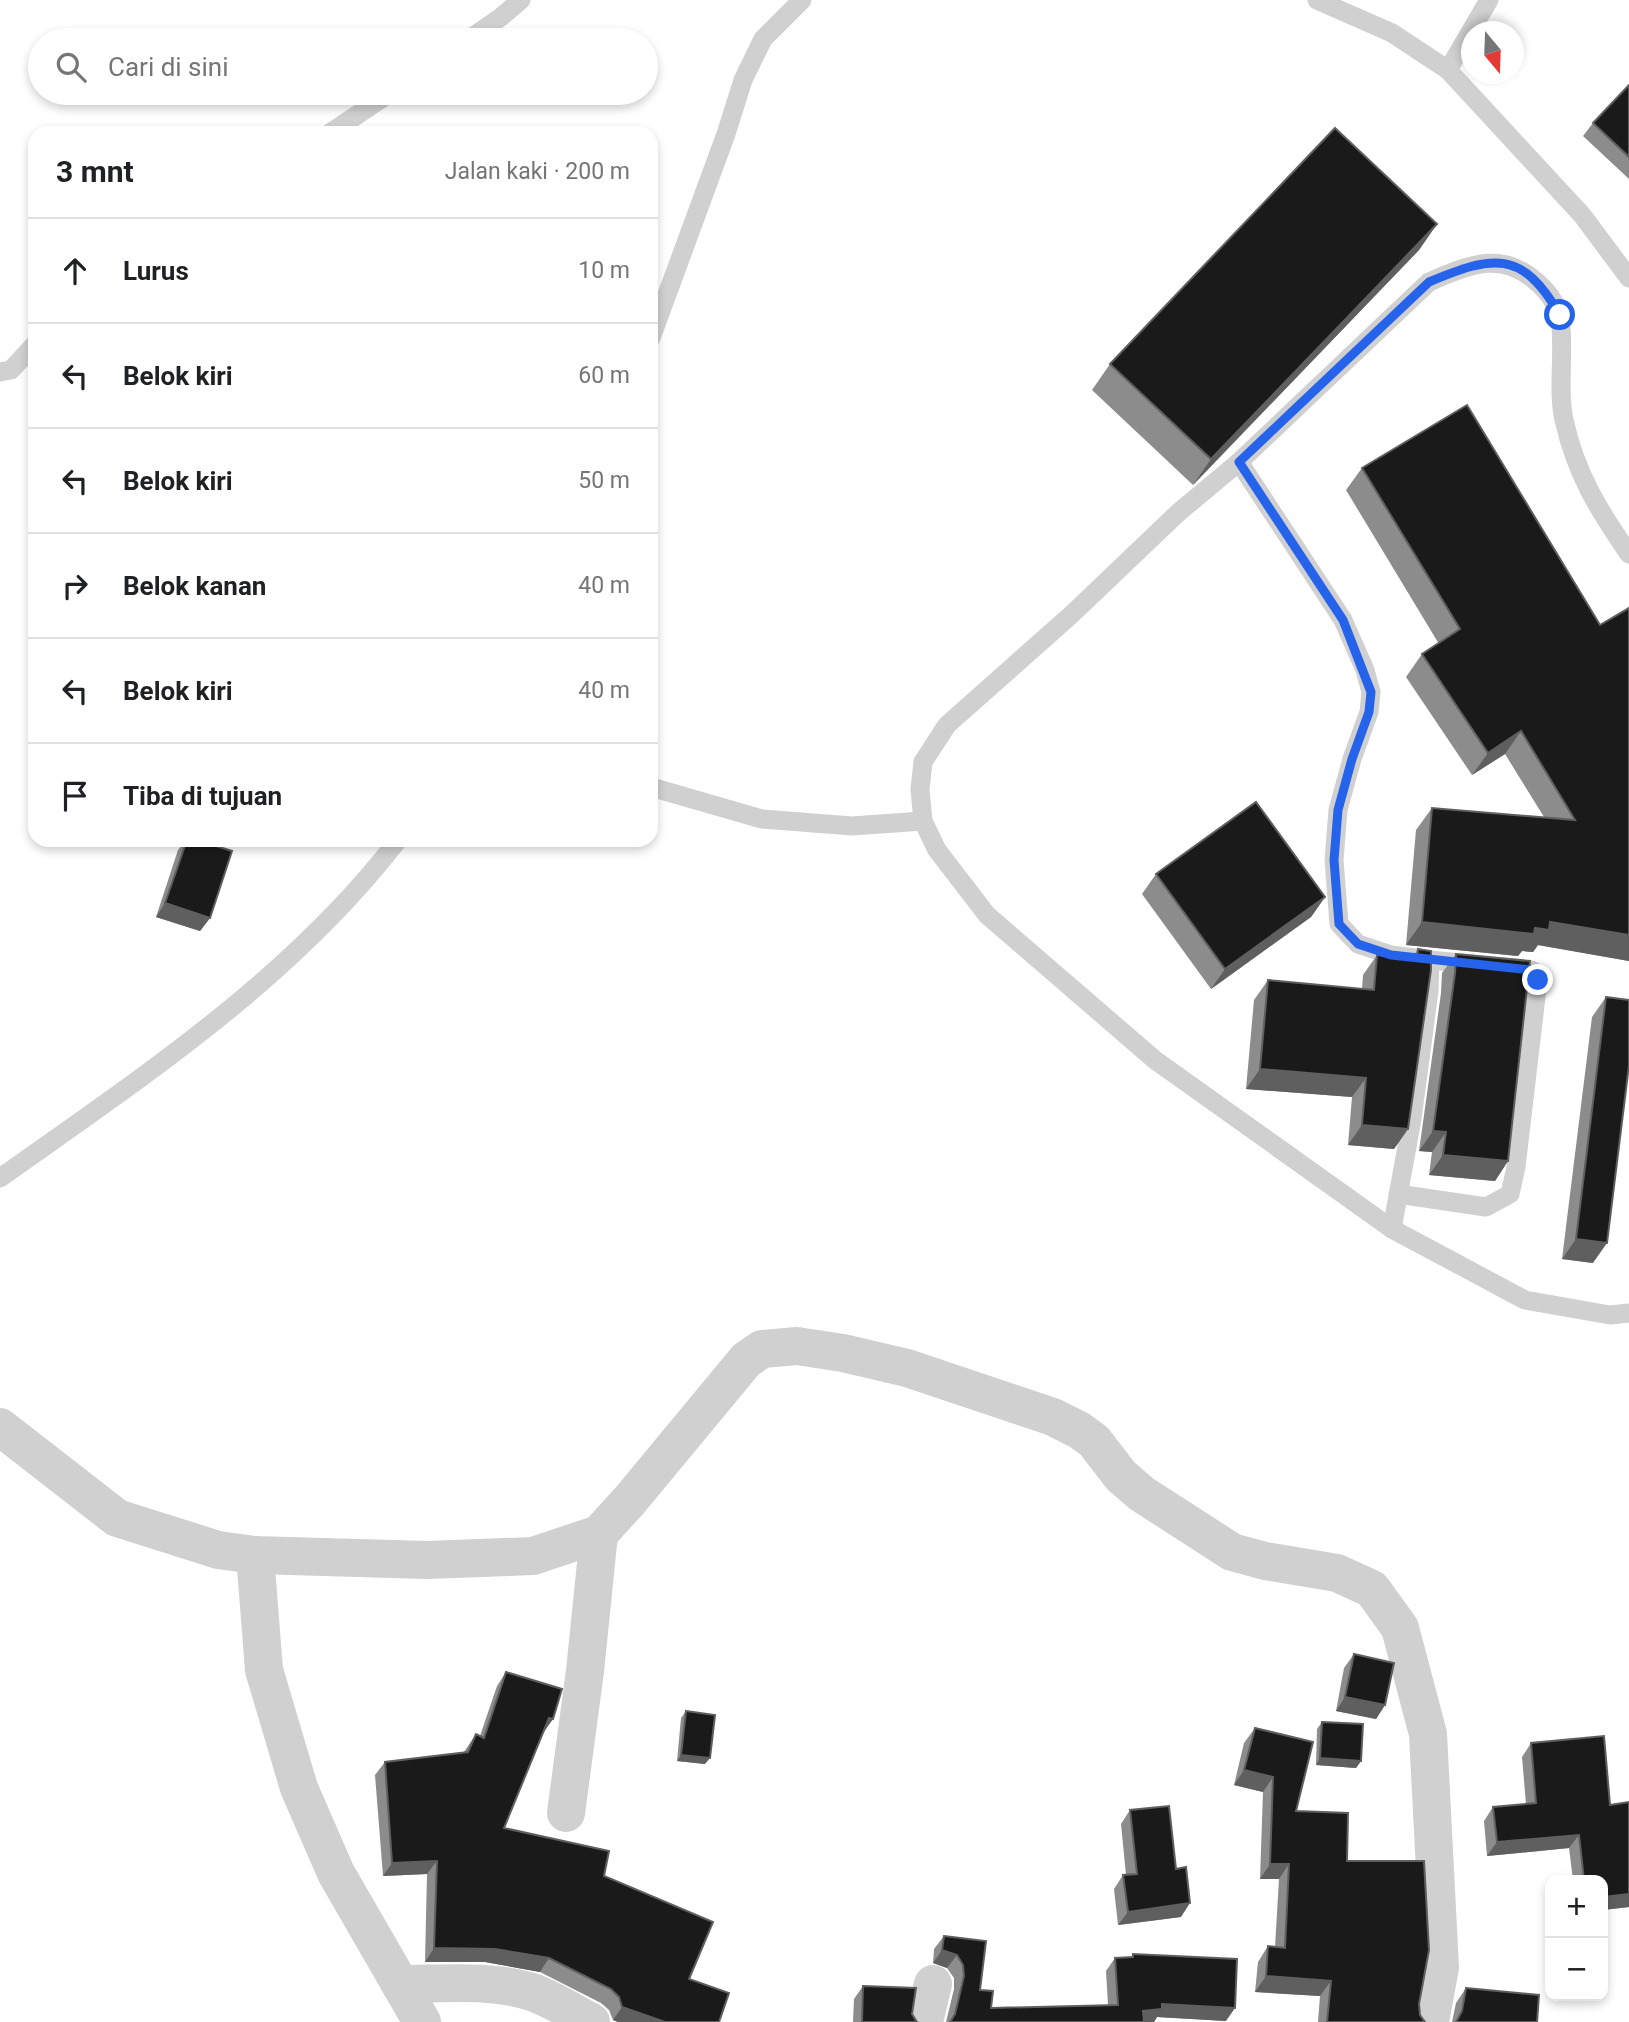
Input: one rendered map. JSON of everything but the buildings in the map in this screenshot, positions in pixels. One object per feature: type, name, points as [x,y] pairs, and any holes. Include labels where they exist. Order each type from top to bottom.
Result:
[{"type":"street","points":[[0,1427],[117,1518],[218,1550],[255,1555],[427,1560],[533,1556],[599,1534],[746,1360],[762,1349],[797,1346],[907,1367],[1053,1417],[1094,1441],[1121,1476],[1142,1494],[1232,1552],[1265,1561],[1337,1573],[1371,1589],[1401,1628],[1428,1734],[1440,1967],[1430,2022]]},
{"type":"street","points":[[566,1813],[585,1671],[599,1534]]},
{"type":"street","points":[[255,1555],[264,1670],[299,1787],[336,1873],[422,2022]]},
{"type":"street","points":[[400,1984],[483,1983],[510,1986],[535,1993],[591,2022]]},
{"type":"street","points":[[924,2022],[933,1984]]},
{"type":"lane","points":[[486,28],[521,0]]},
{"type":"lane","points":[[658,319],[743,80],[763,39],[802,0]]},
{"type":"lane","points":[[1317,0],[1381,27],[1448,69],[1582,215],[1629,278]]},
{"type":"lane","points":[[1448,69],[1489,0]]},
{"type":"lane","points":[[340,126],[372,105]]},
{"type":"lane","points":[[1629,554],[1597,507],[1573,457],[1562,415],[1560,315],[1546,291],[1527,272],[1507,263],[1461,268],[1429,282],[1239,462],[1179,512],[1071,615],[947,725],[923,762],[920,789],[923,821],[937,850],[987,915],[1155,1060],[1392,1229],[1525,1300],[1610,1315],[1629,1314]]},
{"type":"lane","points":[[0,372],[11,370],[28,352]]},
{"type":"lane","points":[[1239,462],[1343,620],[1371,692],[1369,712],[1338,810],[1334,860],[1339,924],[1358,944],[1391,955],[1531,970],[1536,973],[1538,980],[1516,1167],[1510,1194],[1486,1208],[1398,1194]]},
{"type":"lane","points":[[658,789],[762,819],[852,826],[923,821]]},
{"type":"lane","points":[[0,1178],[202,1034],[294,955],[371,875],[393,847]]},
{"type":"lane","points":[[1392,1229],[1415,1093],[1429,991],[1430,960]]},
{"type":"route","points":[[1538,980],[1536,973],[1531,970],[1391,955],[1358,944],[1350,939],[1339,924],[1334,860],[1338,810],[1369,712],[1371,692],[1343,620],[1239,462],[1429,282],[1461,268],[1507,263],[1527,272],[1546,291],[1560,315]]}]
